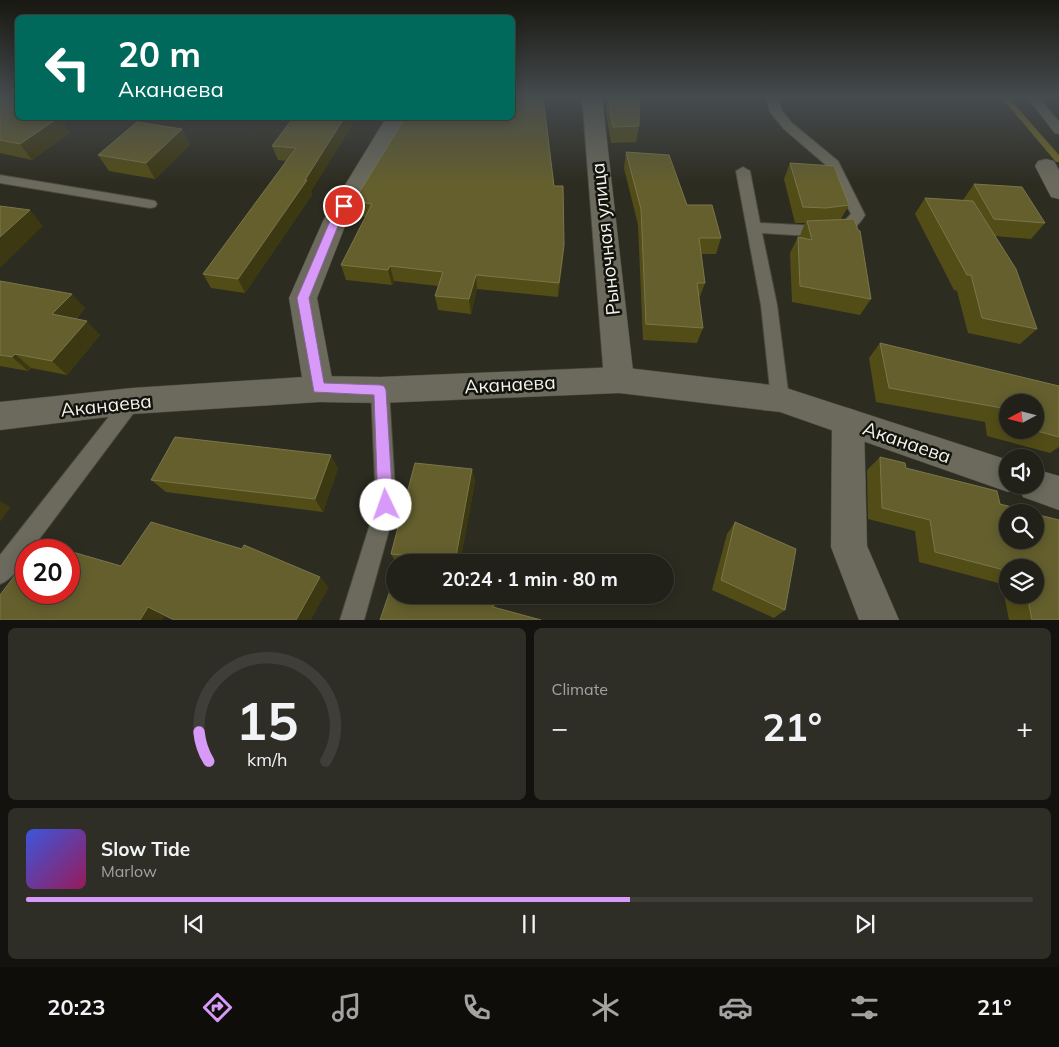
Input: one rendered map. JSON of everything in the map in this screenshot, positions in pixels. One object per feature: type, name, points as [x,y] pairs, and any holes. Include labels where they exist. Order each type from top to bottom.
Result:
[{"type":"street","points":[[319,388],[303,298],[335,221],[391,126]]},
{"type":"street","name":"Рыночная улица","points":[[595,126],[619,380]]},
{"type":"street","points":[[1046,166],[1059,192]]},
{"type":"street","name":"Аканаева","points":[[0,416],[132,401],[319,388],[380,390],[619,380],[780,400],[999,473]]},
{"type":"street","points":[[848,422],[849,547],[878,620]]},
{"type":"street","points":[[1044,488],[1059,493]]},
{"type":"lane","points":[[754,228],[818,231],[846,227],[858,215],[833,164],[788,126]]},
{"type":"lane","points":[[742,171],[769,305],[780,400]]},
{"type":"lane","points":[[0,179],[150,204]]},
{"type":"lane","points":[[352,620],[386,505],[380,390]]},
{"type":"lane","points":[[0,573],[132,401]]},
{"type":"building","points":[[0,126],[46,126],[20,144],[0,140]]},
{"type":"building","points":[[132,126],[162,126],[182,129],[146,163],[98,155]]},
{"type":"building","points":[[287,126],[339,126],[305,180],[307,180],[238,279],[203,274],[296,148],[272,146]]},
{"type":"building","points":[[400,126],[547,126],[554,186],[563,186],[564,245],[559,283],[476,275],[469,299],[435,296],[443,272],[390,266],[388,270],[341,265],[372,204],[354,201]]},
{"type":"building","points":[[626,152],[669,155],[687,205],[712,205],[721,238],[699,238],[705,283],[697,283],[703,328],[646,324],[641,209]]},
{"type":"building","points":[[790,163],[834,166],[849,205],[826,208],[803,207]]},
{"type":"building","points":[[974,184],[1022,187],[1045,223],[994,219]]},
{"type":"building","points":[[925,198],[973,201],[1016,269],[1037,329],[982,318],[971,275],[967,275]]},
{"type":"building","points":[[0,206],[30,210],[0,237]]},
{"type":"building","points":[[854,219],[860,231],[871,299],[800,286],[798,237],[812,240],[807,221]]},
{"type":"building","points":[[0,281],[72,294],[52,314],[87,321],[52,361],[15,354],[12,357],[0,355]]},
{"type":"building","points":[[880,343],[1059,386],[1059,437],[1044,433],[1044,394],[999,394],[999,407],[889,388]]},
{"type":"building","points":[[175,437],[331,455],[315,499],[151,480]]},
{"type":"building","points":[[880,457],[905,463],[906,468],[997,491],[1000,504],[999,549],[1044,549],[1044,516],[1059,520],[1059,620],[1032,620],[1029,604],[1044,604],[1044,559],[999,559],[999,569],[935,552],[930,520],[882,508]]},
{"type":"building","points":[[415,463],[472,469],[456,554],[391,554]]},
{"type":"building","points":[[151,522],[242,549],[244,545],[320,577],[296,620],[174,620],[148,607],[140,620],[0,620],[0,595],[15,575],[15,604],[80,604],[80,554],[121,566]]},
{"type":"building","points":[[735,522],[796,549],[785,610],[721,580]]},
{"type":"building","points":[[386,602],[386,604],[494,604],[493,607],[541,620],[380,620]]},
{"type":"waterway","points":[[1029,126],[1059,160]]},
{"type":"route","points":[[344,206],[335,221],[303,298],[319,388],[380,390],[386,505]]}]
